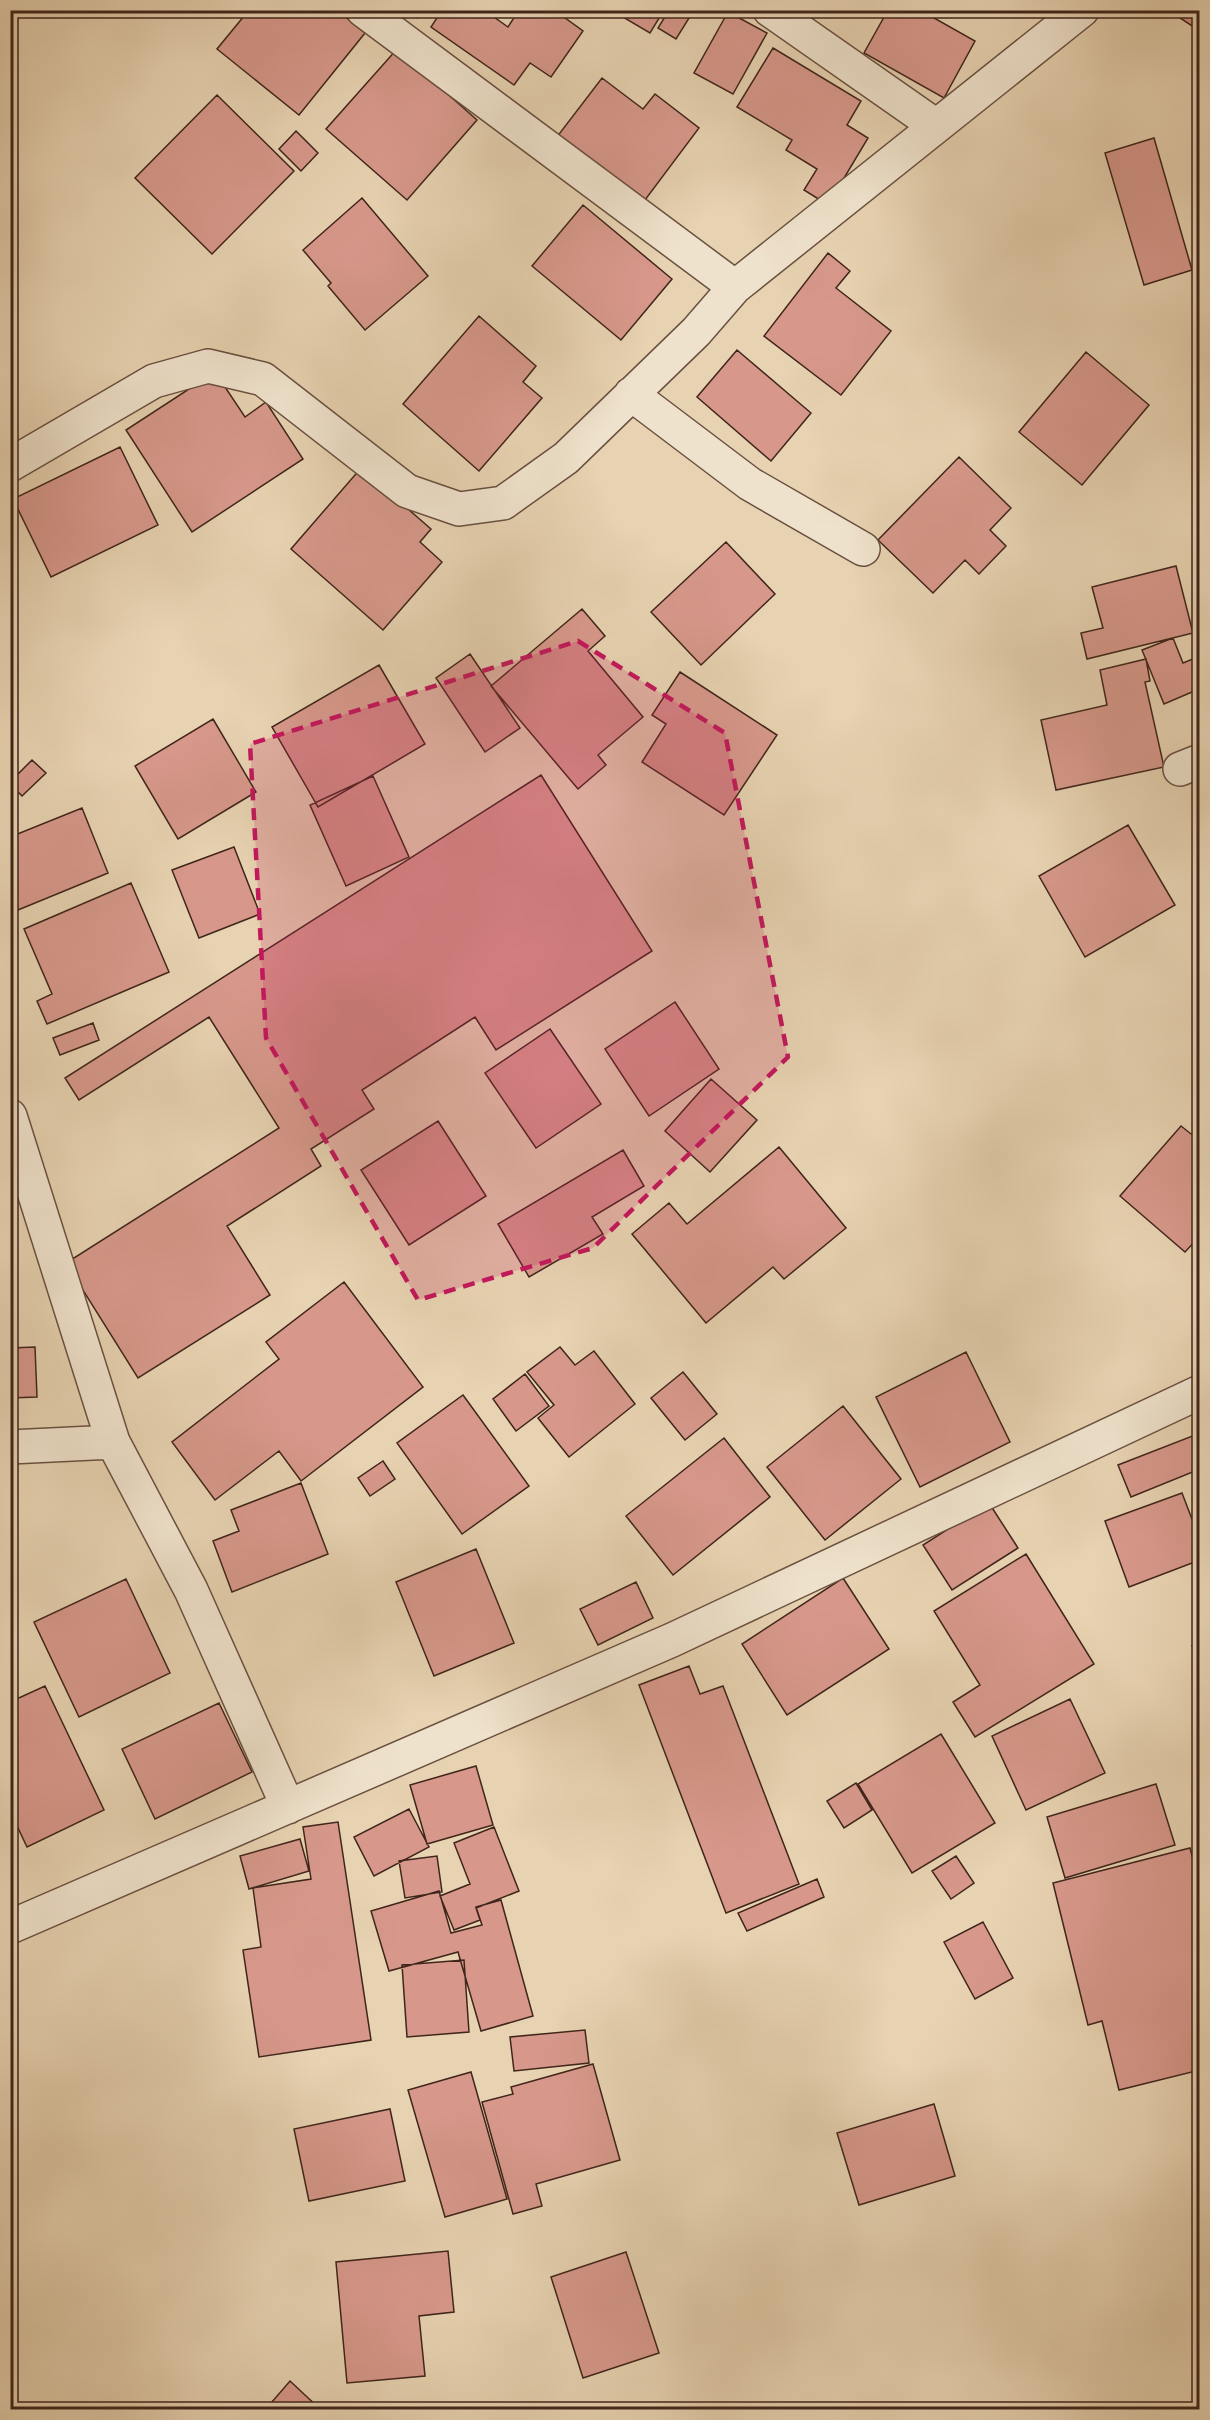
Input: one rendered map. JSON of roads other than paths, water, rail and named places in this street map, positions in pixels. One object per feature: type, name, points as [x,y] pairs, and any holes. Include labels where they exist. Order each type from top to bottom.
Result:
[{"type":"street","points":[[363,10],[735,287]]},
{"type":"street","points":[[770,10],[936,126]]},
{"type":"street","points":[[10,465],[154,381],[208,366],[263,379],[407,490],[459,509],[503,503],[566,458],[696,332],[735,287],[1082,10]]},
{"type":"street","points":[[631,394],[750,484],[863,549]]},
{"type":"street","points":[[10,1116],[113,1442],[191,1590],[288,1807]]},
{"type":"street","points":[[10,1927],[672,1640],[1200,1392]]},
{"type":"street","points":[[10,1447],[113,1442]]}]
